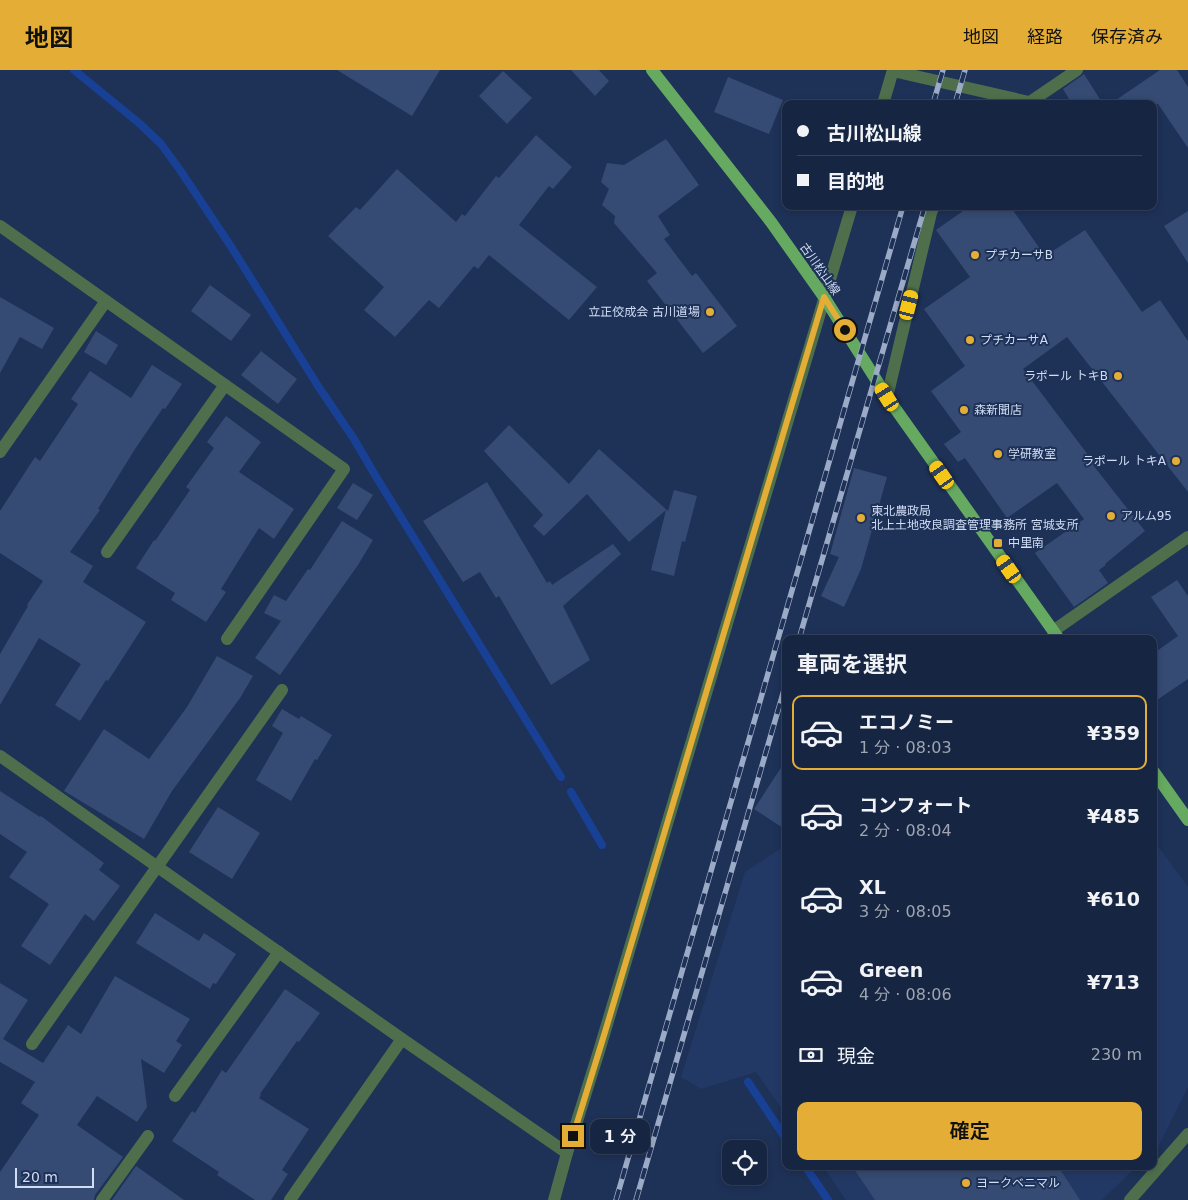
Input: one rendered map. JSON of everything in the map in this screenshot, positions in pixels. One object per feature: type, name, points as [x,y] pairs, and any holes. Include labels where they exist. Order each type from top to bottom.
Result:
[{"type":"main road","name":"古川松山線","points":[[652,70],[771,222],[824,297],[887,397],[1056,635]]},
{"type":"main road","points":[[1157,776],[1188,820]]},
{"type":"street","points":[[884,100],[893,70],[1016,100]]},
{"type":"street","points":[[1032,100],[1077,70]]},
{"type":"street","points":[[554,1200],[851,210]]},
{"type":"street","points":[[887,397],[932,210]]},
{"type":"street","points":[[0,226],[344,469],[227,639]]},
{"type":"street","points":[[0,452],[106,301]]},
{"type":"street","points":[[107,552],[225,385]]},
{"type":"street","points":[[1056,635],[1188,536]]},
{"type":"street","points":[[32,1044],[282,690]]},
{"type":"street","points":[[0,756],[567,1153]]},
{"type":"street","points":[[175,1096],[278,952]]},
{"type":"street","points":[[290,1200],[402,1039]]},
{"type":"street","points":[[1157,1169],[1188,1134]]},
{"type":"street","points":[[102,1200],[148,1136]]},
{"type":"street","points":[[1130,1200],[1156,1170]]},
{"type":"shaded area","points":[[1157,845],[1188,887],[1188,1087],[1158,1147]]},
{"type":"shaded area","points":[[782,848],[782,1109],[756,1072],[701,1089],[681,1077],[745,872]]},
{"type":"shaded area","name":"ヨークベニマル","points":[[826,1170],[1133,1170],[1102,1200],[846,1200]]},
{"type":"building","points":[[337,70],[440,70],[412,116]]},
{"type":"building","points":[[571,70],[599,70],[609,81],[595,96]]},
{"type":"building","points":[[1160,70],[1177,70],[1188,87],[1188,148],[1157,104],[1157,100],[1116,100]]},
{"type":"building","points":[[503,71],[532,98],[507,124],[479,96]]},
{"type":"building","points":[[1084,74],[1100,100],[1070,100],[1063,89]]},
{"type":"building","points":[[728,77],[783,100],[769,134],[714,112]]},
{"type":"building","points":[[536,135],[572,167],[553,189],[549,186],[519,225],[597,287],[569,320],[489,255],[478,269],[474,266],[439,308],[429,300],[395,337],[364,310],[384,287],[328,236],[356,207],[360,210],[397,169],[456,222],[462,214],[465,216],[496,176],[499,178]]},
{"type":"building","points":[[666,139],[699,185],[658,216],[670,235],[664,239],[692,276],[696,273],[737,326],[703,353],[647,281],[657,273],[614,223],[615,216],[602,205],[609,189],[601,182],[607,163],[624,165]]},
{"type":"building","points":[[964,210],[1013,210],[1045,256],[1085,230],[1142,312],[1160,300],[1188,341],[1188,492],[1067,337],[1023,369],[1095,464],[1093,465],[1145,531],[1099,570],[1108,583],[1074,607],[1035,553],[1084,519],[1057,483],[1007,518],[965,458],[958,462],[944,444],[961,432],[931,391],[965,366],[924,309],[970,277],[936,230]]},
{"type":"building","points":[[1188,211],[1188,263],[1164,226]]},
{"type":"building","points":[[210,285],[251,315],[231,341],[191,311]]},
{"type":"building","points":[[0,297],[54,328],[42,349],[20,337],[0,373]]},
{"type":"building","points":[[96,331],[118,345],[106,365],[84,352]]},
{"type":"building","points":[[261,351],[297,379],[278,404],[241,375]]},
{"type":"building","points":[[152,365],[182,384],[135,449],[98,509],[100,510],[70,552],[93,566],[83,582],[146,622],[80,721],[55,705],[81,664],[39,638],[0,705],[0,654],[27,605],[43,581],[0,553],[0,511],[35,457],[40,461],[78,404],[71,399],[90,371],[131,398]]},
{"type":"building","points":[[226,416],[261,442],[239,472],[294,509],[274,539],[259,528],[221,589],[226,592],[206,622],[171,600],[175,593],[136,568],[190,490],[186,487],[214,448],[207,442]]},
{"type":"building","points":[[509,425],[569,484],[599,449],[668,511],[674,490],[697,496],[685,542],[682,541],[674,576],[651,570],[666,510],[629,542],[587,494],[544,536],[533,526],[543,515],[484,451]]},
{"type":"building","points":[[854,468],[887,477],[861,569],[844,607],[821,596],[839,557],[830,554]]},
{"type":"building","points":[[487,482],[547,583],[550,581],[552,585],[613,544],[621,554],[563,606],[590,660],[551,685],[499,596],[496,598],[480,572],[463,582],[423,521]]},
{"type":"building","points":[[353,483],[373,495],[357,520],[337,508]]},
{"type":"building","points":[[342,521],[373,540],[358,565],[280,675],[255,658],[281,621],[264,613],[274,595],[286,601],[308,569],[310,570]]},
{"type":"building","points":[[1177,580],[1188,596],[1188,679],[1157,700],[1157,651],[1178,636],[1151,597]]},
{"type":"building","points":[[217,656],[253,676],[240,698],[172,791],[144,839],[64,791],[104,729],[149,759],[187,707]]},
{"type":"building","points":[[282,709],[299,719],[301,716],[332,735],[317,760],[315,759],[291,801],[256,780],[283,733],[272,726]]},
{"type":"building","points":[[782,766],[782,827],[754,809]]},
{"type":"building","points":[[0,791],[41,816],[104,863],[99,870],[120,886],[94,921],[85,914],[50,965],[21,946],[49,904],[9,877],[27,852],[0,834]]},
{"type":"building","points":[[218,807],[260,833],[232,879],[189,852]]},
{"type":"building","points":[[155,913],[199,941],[204,933],[236,954],[216,984],[213,983],[210,989],[136,943]]},
{"type":"building","points":[[115,976],[190,1019],[176,1041],[182,1045],[164,1073],[141,1059],[147,1107],[137,1122],[97,1096],[77,1125],[123,1157],[95,1195],[94,1200],[0,1200],[0,1172],[39,1115],[21,1103],[35,1082],[0,1062],[0,983],[28,1000],[3,1039],[43,1063],[68,1025],[81,1034]]},
{"type":"building","points":[[285,989],[320,1013],[299,1042],[297,1041],[259,1098],[309,1129],[282,1170],[288,1174],[271,1200],[255,1200],[217,1175],[219,1172],[172,1141],[192,1111],[195,1113],[222,1070],[226,1073]]},
{"type":"building","points":[[136,1166],[184,1200],[112,1200]]},
{"type":"building","name":"ヨークベニマル","points":[[855,1170],[1061,1170],[1080,1200],[875,1200]]},
{"type":"waterway","points":[[74,70],[139,123],[161,144],[180,170],[354,439],[561,777]]},
{"type":"waterway","points":[[571,792],[602,845]]},
{"type":"waterway","points":[[748,1082],[782,1133]]},
{"type":"waterway","points":[[808,1170],[828,1200]]},
{"type":"railway","points":[[934,100],[943,70]]},
{"type":"railway","points":[[956,100],[965,70]]},
{"type":"railway","points":[[616,1200],[902,210]]},
{"type":"railway","points":[[800,635],[924,210]]},
{"type":"railway","points":[[636,1200],[782,697]]},
{"type":"place","name":"プチカーサB","points":[[975,255]]},
{"type":"place","name":"立正佼成会 古川道場","points":[[710,312]]},
{"type":"place","name":"プチカーサA","points":[[970,340]]},
{"type":"place","name":"ラポール トキB","points":[[1118,376]]},
{"type":"place","name":"森新聞店","points":[[964,410]]},
{"type":"place","name":"学研教室","points":[[998,454]]},
{"type":"place","name":"ラポール トキA","points":[[1176,461]]},
{"type":"place","name":"アルム95","points":[[1111,516]]},
{"type":"place","name":"東北農政局 北上土地改良調査管理事務所 宮城支所","points":[[861,518]]},
{"type":"place","name":"中里南","points":[[998,543]]},
{"type":"place","name":"ヨークベニマル","points":[[966,1183]]},
{"type":"route","points":[[573,1136],[824,297],[845,330]]}]
